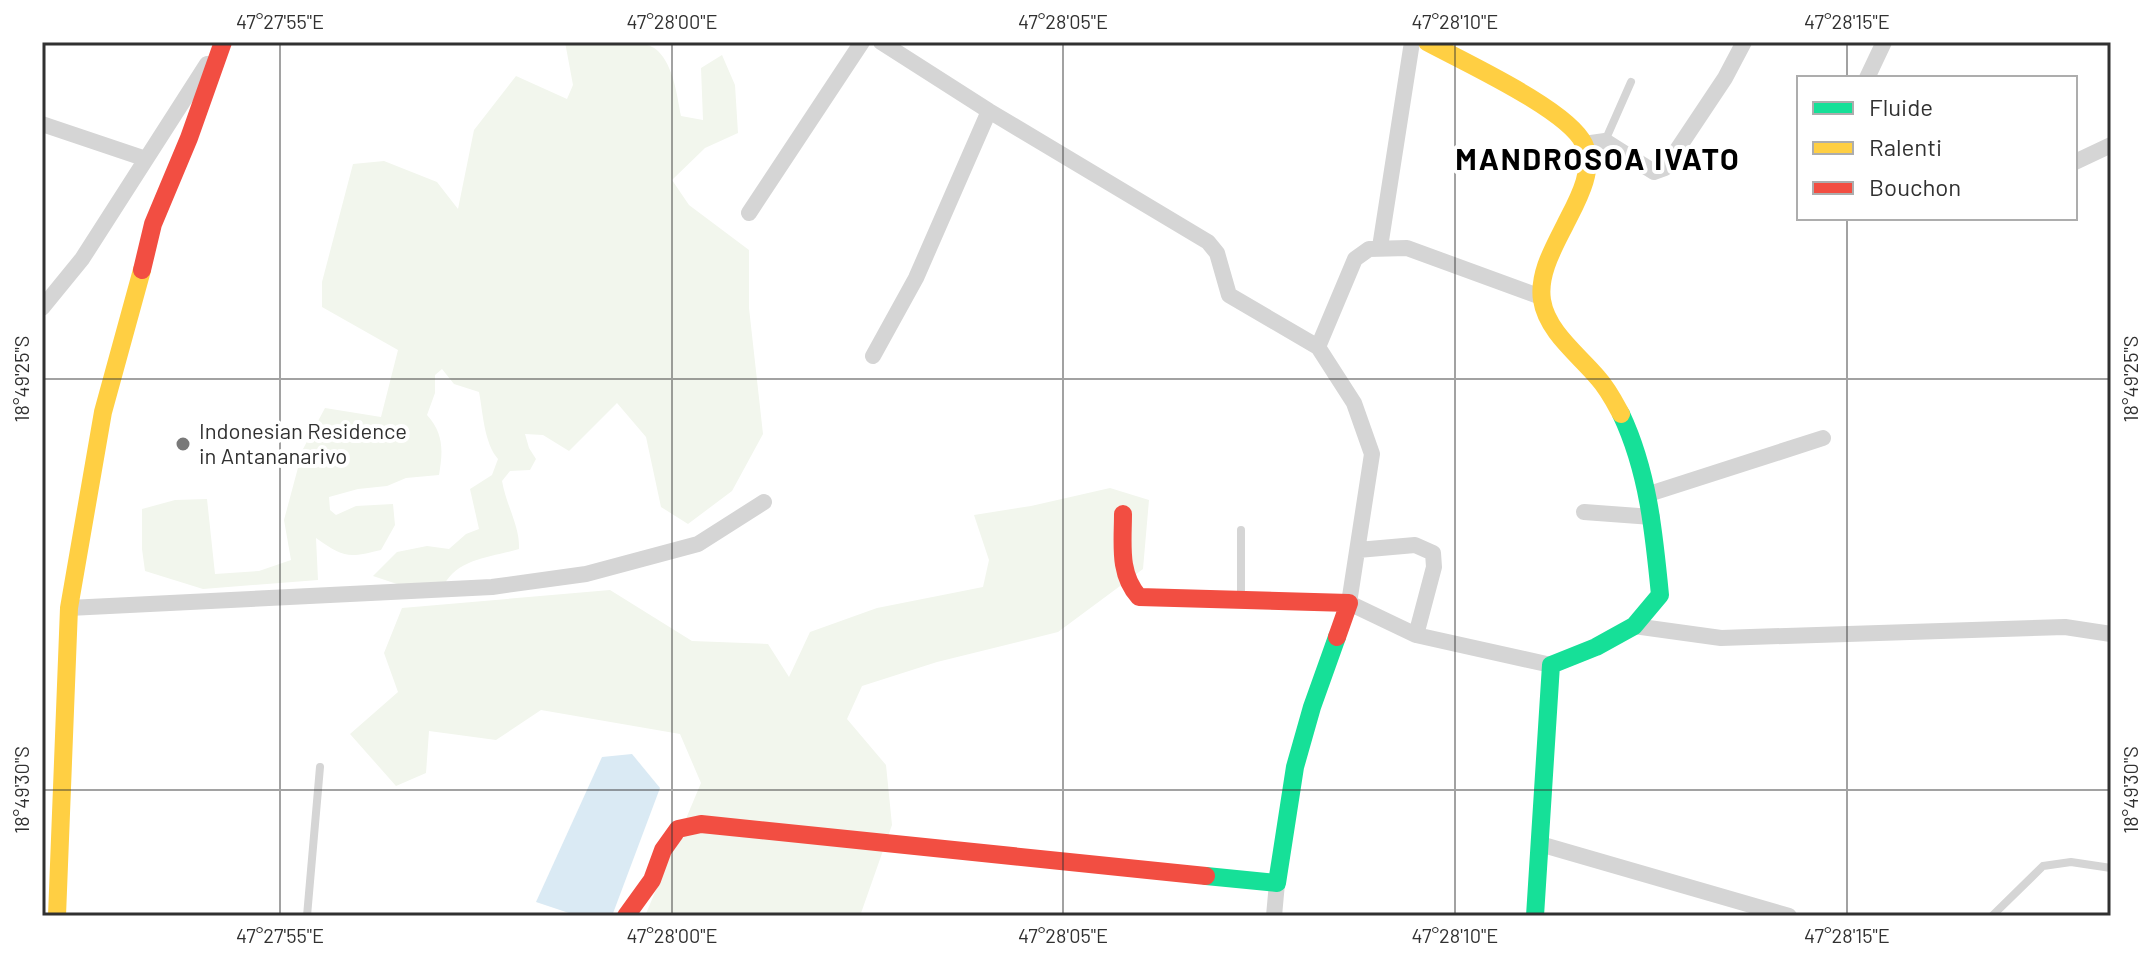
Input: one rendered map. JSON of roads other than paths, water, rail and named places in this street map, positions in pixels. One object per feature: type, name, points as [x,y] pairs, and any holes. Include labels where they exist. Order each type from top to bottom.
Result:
[{"type":"street","points":[[42,308],[82,259],[222,42]]},
{"type":"street","points":[[57,916],[69,608],[103,412],[116,359],[133,310],[153,224],[189,138],[222,42]]},
{"type":"street","points":[[749,213],[862,42]]},
{"type":"street","points":[[881,42],[989,111],[1208,242],[1217,253],[1229,295],[1318,347],[1354,403],[1372,454],[1358,550],[1349,603],[1312,707],[1295,767],[1274,916]]},
{"type":"street","points":[[1380,247],[1412,42]]},
{"type":"street","points":[[1123,514],[1124,573],[1132,592],[1139,597],[1349,603],[1416,635],[1551,665],[1596,647],[1634,626],[1660,595],[1649,494],[1633,440],[1609,391],[1560,334],[1541,297],[1544,274],[1587,168],[1584,144],[1564,123],[1531,100],[1427,42]]},
{"type":"street","points":[[1584,144],[1605,141],[1654,172],[1665,168],[1725,78],[1744,42]]},
{"type":"street","points":[[1868,76],[1884,42]]},
{"type":"street","points":[[873,356],[916,278],[989,111]]},
{"type":"street","points":[[42,124],[146,159]]},
{"type":"street","points":[[2077,161],[2111,145]]},
{"type":"street","points":[[1318,347],[1355,259],[1369,249],[1407,248],[1541,297]]},
{"type":"street","points":[[1649,494],[1823,438]]},
{"type":"street","points":[[69,608],[492,587],[586,574],[698,544],[764,502]]},
{"type":"street","points":[[1584,512],[1652,517]]},
{"type":"street","points":[[1358,550],[1415,545],[1433,553],[1434,567],[1416,635]]},
{"type":"street","points":[[1634,626],[1721,638],[2065,627],[2111,634]]},
{"type":"street","points":[[1535,916],[1551,665]]},
{"type":"street","points":[[626,916],[652,880],[663,850],[678,829],[701,824],[1277,883]]},
{"type":"street","points":[[1540,844],[1789,916]]},
{"type":"lane","points":[[1605,141],[1631,82]]},
{"type":"lane","points":[[1241,530],[1241,600]]},
{"type":"lane","points":[[307,916],[320,767]]},
{"type":"lane","points":[[1992,916],[2043,866],[2071,862],[2111,868]]},
{"type":"place","name":"Indonesian Residence in Antananarivo","points":[[183,444]]},
{"type":"district","name":"MANDROSOA IVATO","points":[[1598,160]]}]
